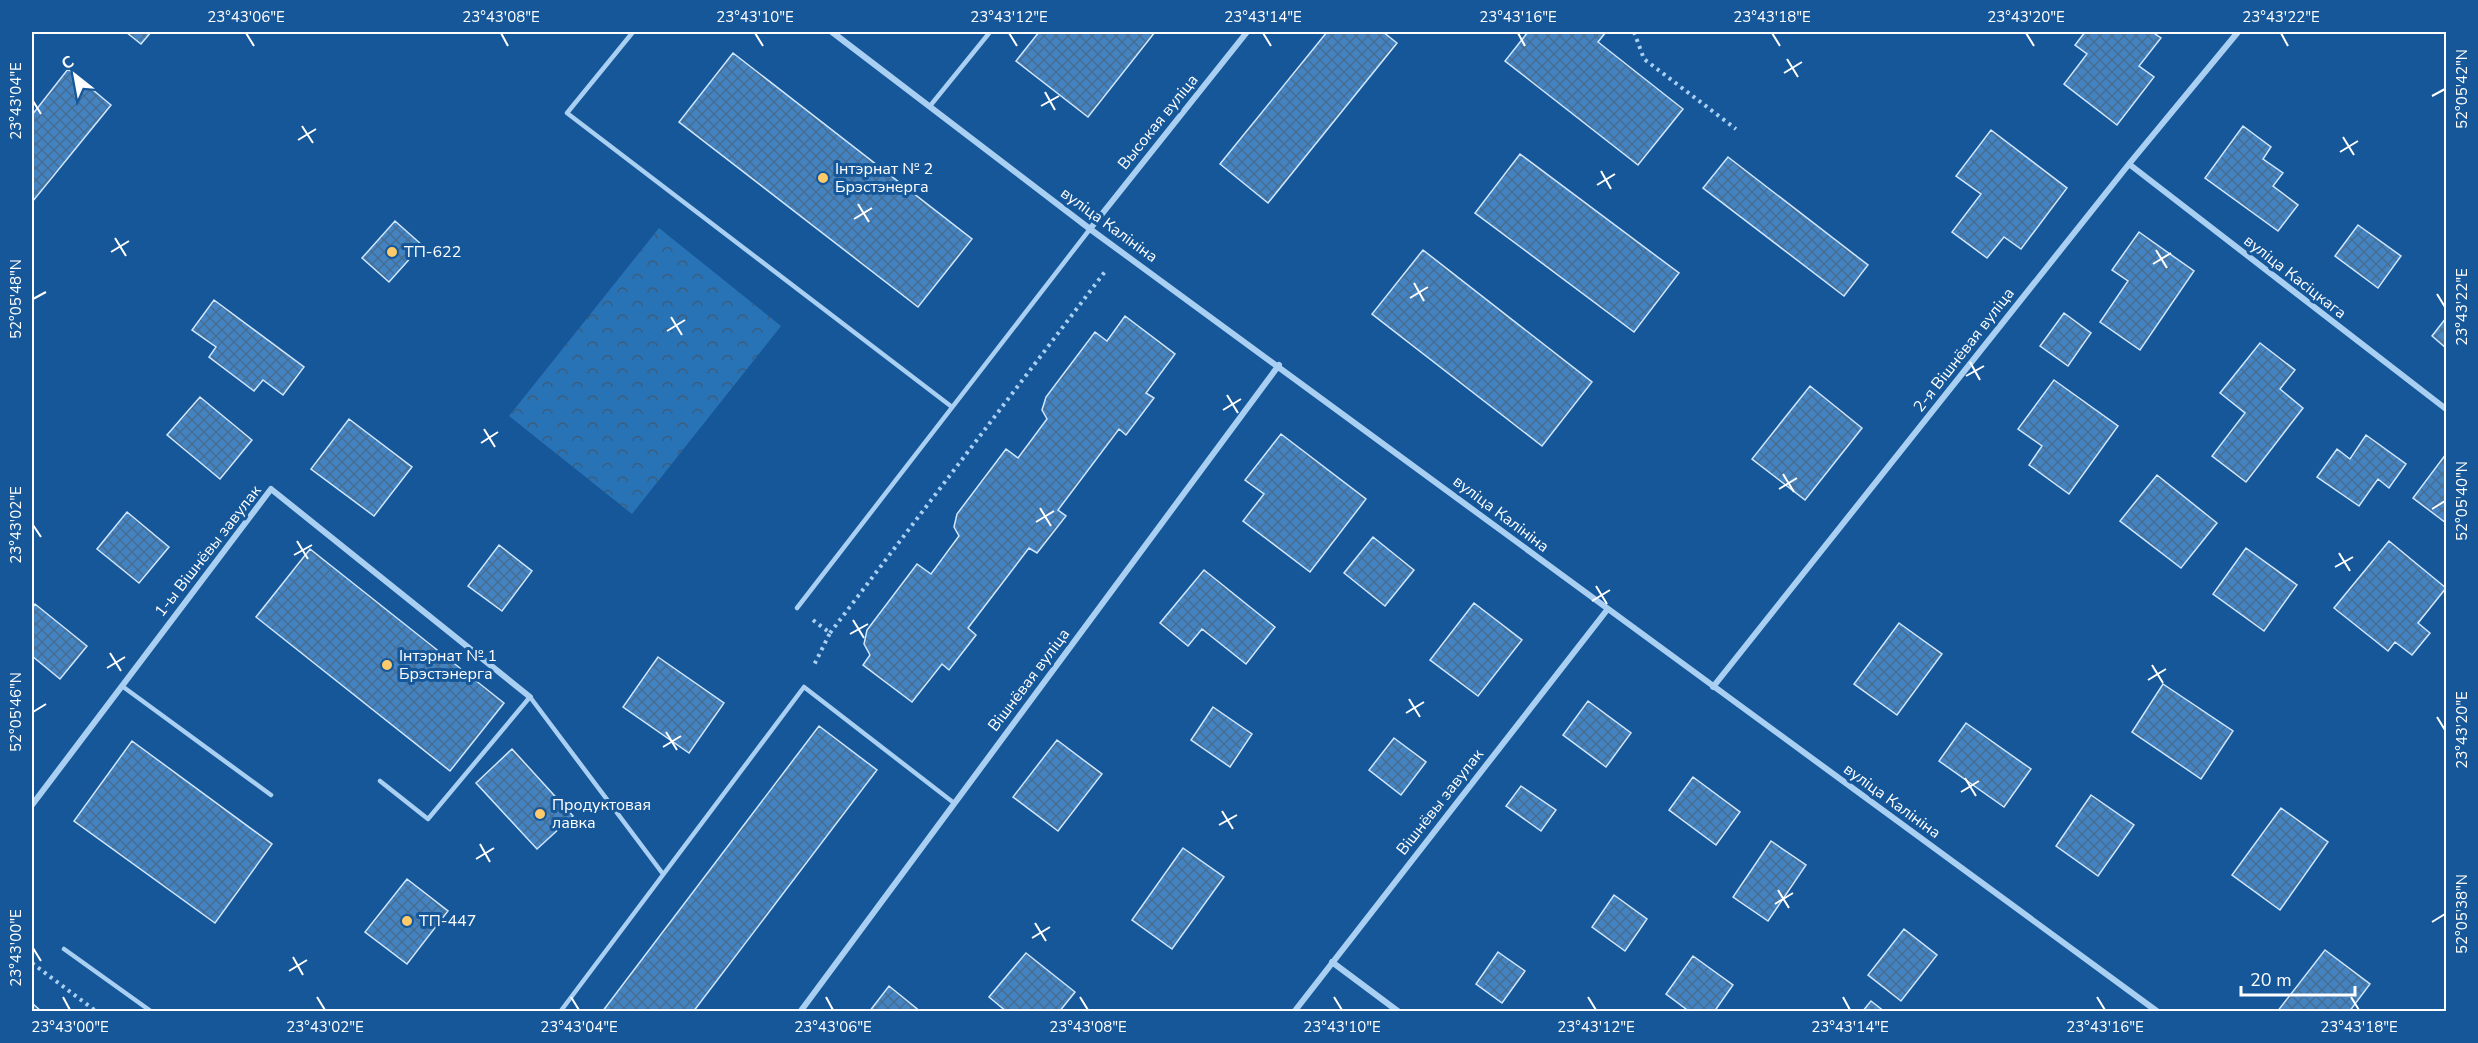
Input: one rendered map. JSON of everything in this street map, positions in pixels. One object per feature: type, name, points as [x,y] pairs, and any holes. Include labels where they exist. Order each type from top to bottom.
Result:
[{"type":"street","name":"вуліца Калініна","points":[[832,32],[1090,229],[1279,365],[1607,610],[2158,1011]]},
{"type":"street","name":"Высокая вуліца","points":[[1090,229],[1247,32]]},
{"type":"street","name":"2-я Вішнёвая вуліца","points":[[1713,687],[2129,164],[2238,32]]},
{"type":"street","name":"вуліца Касіцкага","points":[[2129,164],[2446,409]]},
{"type":"street","name":"Вішнёвая вуліца","points":[[800,1011],[1279,365]]},
{"type":"street","name":"1-ы Вішнёвы завулак","points":[[32,805],[271,489],[530,696]]},
{"type":"street","name":"Вішнёвы завулак","points":[[1294,1011],[1607,610]]},
{"type":"street","points":[[1332,962],[1399,1011]]},
{"type":"lane","points":[[633,32],[567,113],[952,407]]},
{"type":"lane","points":[[930,106],[990,32]]},
{"type":"lane","points":[[797,608],[1090,229]]},
{"type":"lane","points":[[122,686],[271,795]]},
{"type":"lane","points":[[560,1011],[804,687],[954,803]]},
{"type":"lane","points":[[380,781],[428,819],[530,696],[663,874]]},
{"type":"lane","points":[[64,949],[152,1011]]},
{"type":"path","points":[[1634,32],[1644,59],[1736,129]]},
{"type":"path","points":[[804,687],[830,633],[1121,251]]},
{"type":"path","points":[[797,608],[830,633]]},
{"type":"path","points":[[32,963],[97,1011]]},
{"type":"green space","points":[[659,228],[781,326],[632,514],[509,416]]},
{"type":"building","points":[[126,32],[151,32],[141,44]]},
{"type":"building","points":[[1039,32],[1155,32],[1088,117],[1016,61]]},
{"type":"building","points":[[1327,32],[1383,32],[1397,43],[1268,203],[1220,164]]},
{"type":"building","points":[[1528,32],[1606,32],[1598,42],[1683,109],[1638,165],[1505,61]]},
{"type":"building","points":[[2085,32],[2152,32],[2161,38],[2139,66],[2154,77],[2117,125],[2064,84],[2087,54],[2075,45]]},
{"type":"building","name":"Інтэрнат № 2 Брэстэнерга","points":[[733,53],[972,239],[918,307],[679,122]]},
{"type":"building","points":[[68,69],[111,105],[33,201],[32,115]]},
{"type":"building","points":[[2243,126],[2271,147],[2263,159],[2283,173],[2273,186],[2298,205],[2278,231],[2205,178]]},
{"type":"building","points":[[1991,130],[2067,188],[2021,249],[2004,237],[1987,258],[1952,232],[1981,194],[1956,176]]},
{"type":"building","points":[[1520,154],[1679,273],[1634,332],[1475,213]]},
{"type":"building","points":[[1728,157],[1868,265],[1844,296],[1703,188]]},
{"type":"building","name":"ТП-622","points":[[395,221],[422,245],[389,282],[362,258]]},
{"type":"building","points":[[2358,225],[2401,256],[2378,288],[2335,256]]},
{"type":"building","points":[[2139,232],[2194,271],[2140,350],[2100,322],[2128,281],[2112,270]]},
{"type":"building","points":[[1423,250],[1592,382],[1542,446],[1372,314]]},
{"type":"building","points":[[214,300],[304,367],[283,395],[263,380],[254,391],[209,357],[216,347],[192,330]]},
{"type":"building","points":[[2064,313],[2091,333],[2068,366],[2040,346]]},
{"type":"building","points":[[1125,316],[1175,354],[1146,393],[1154,398],[1126,435],[1119,429],[1058,510],[1066,516],[1037,553],[1029,548],[968,628],[976,635],[949,670],[942,664],[912,702],[863,665],[870,655],[864,644],[867,630],[917,564],[931,574],[959,536],[954,527],[957,514],[1006,449],[1018,458],[1047,419],[1042,410],[1046,397],[1095,332],[1107,341]]},
{"type":"building","points":[[2446,318],[2446,348],[2432,336]]},
{"type":"building","points":[[2260,343],[2295,370],[2280,389],[2303,408],[2246,482],[2212,456],[2245,413],[2220,393]]},
{"type":"building","points":[[2054,380],[2118,426],[2069,494],[2029,465],[2042,446],[2018,429]]},
{"type":"building","points":[[1810,386],[1862,428],[1805,500],[1752,459]]},
{"type":"building","points":[[200,397],[252,440],[220,479],[167,435]]},
{"type":"building","points":[[349,419],[412,467],[374,516],[311,469]]},
{"type":"building","points":[[1281,434],[1366,499],[1310,572],[1243,521],[1264,494],[1245,480]]},
{"type":"building","points":[[2366,435],[2406,464],[2389,488],[2378,479],[2359,506],[2317,477],[2337,449],[2350,459]]},
{"type":"building","points":[[2446,454],[2446,523],[2413,498]]},
{"type":"building","points":[[2157,475],[2217,523],[2181,568],[2120,521]]},
{"type":"building","points":[[127,512],[169,547],[139,583],[97,549]]},
{"type":"building","points":[[1373,537],[1414,570],[1385,606],[1344,573]]},
{"type":"building","points":[[2389,541],[2446,588],[2418,623],[2430,633],[2412,655],[2395,642],[2388,651],[2334,608]]},
{"type":"building","points":[[499,545],[532,571],[502,611],[468,586]]},
{"type":"building","points":[[2246,548],[2297,585],[2264,631],[2213,594]]},
{"type":"building","name":"Інтэрнат № 1 Брэстэнерга","points":[[310,549],[504,703],[450,771],[256,617]]},
{"type":"building","points":[[1204,570],[1275,627],[1246,664],[1202,629],[1188,646],[1160,623]]},
{"type":"building","points":[[1474,603],[1522,640],[1478,696],[1430,660]]},
{"type":"building","points":[[35,604],[87,646],[60,679],[32,656],[32,608]]},
{"type":"building","points":[[1899,623],[1942,654],[1897,715],[1854,684]]},
{"type":"building","points":[[658,657],[724,703],[689,753],[623,707]]},
{"type":"building","points":[[2163,684],[2233,731],[2201,779],[2132,732]]},
{"type":"building","points":[[1588,701],[1631,733],[1606,767],[1563,735]]},
{"type":"building","points":[[1213,707],[1252,734],[1230,767],[1191,740]]},
{"type":"building","points":[[1966,723],[2031,769],[2004,807],[1939,761]]},
{"type":"building","points":[[819,726],[877,770],[693,1012],[602,1012]]},
{"type":"building","points":[[1394,738],[1426,762],[1401,795],[1369,770]]},
{"type":"building","points":[[1057,740],[1102,774],[1058,831],[1013,797]]},
{"type":"building","points":[[132,741],[272,844],[215,923],[74,821]]},
{"type":"building","points":[[512,749],[573,816],[537,849],[476,783]]},
{"type":"building","points":[[1693,777],[1740,812],[1716,845],[1669,810]]},
{"type":"building","points":[[1521,786],[1556,810],[1541,831],[1506,806]]},
{"type":"building","points":[[2091,795],[2134,825],[2098,876],[2056,846]]},
{"type":"building","points":[[2281,808],[2328,842],[2280,910],[2232,875]]},
{"type":"building","points":[[1771,841],[1806,865],[1768,921],[1733,897]]},
{"type":"building","points":[[1183,848],[1224,877],[1172,949],[1132,920]]},
{"type":"building","name":"ТП-447","points":[[407,879],[448,911],[407,964],[365,932]]},
{"type":"building","points":[[1614,895],[1647,919],[1625,951],[1592,927]]},
{"type":"building","points":[[1904,929],[1937,955],[1901,1001],[1868,975]]},
{"type":"building","points":[[2325,950],[2370,984],[2349,1012],[2277,1012]]},
{"type":"building","points":[[1498,952],[1525,971],[1502,1003],[1476,984]]},
{"type":"building","points":[[1026,953],[1075,992],[1059,1012],[1007,1012],[989,997]]},
{"type":"building","points":[[1693,956],[1733,985],[1714,1012],[1690,1012],[1666,994]]},
{"type":"building","points":[[889,986],[921,1012],[869,1012]]},
{"type":"building","points":[[1871,1001],[1885,1012],[1862,1012]]},
{"type":"building","points":[[32,1003],[42,1012],[32,1012]]},
{"type":"place","name":"Інтэрнат № 2 Брэстэнерга","points":[[823,178]]},
{"type":"place","name":"ТП-622","points":[[392,252]]},
{"type":"place","name":"Інтэрнат № 1 Брэстэнерга","points":[[387,665]]},
{"type":"place","name":"Продуктовая лавка","points":[[540,814]]},
{"type":"place","name":"ТП-447","points":[[407,921]]}]
